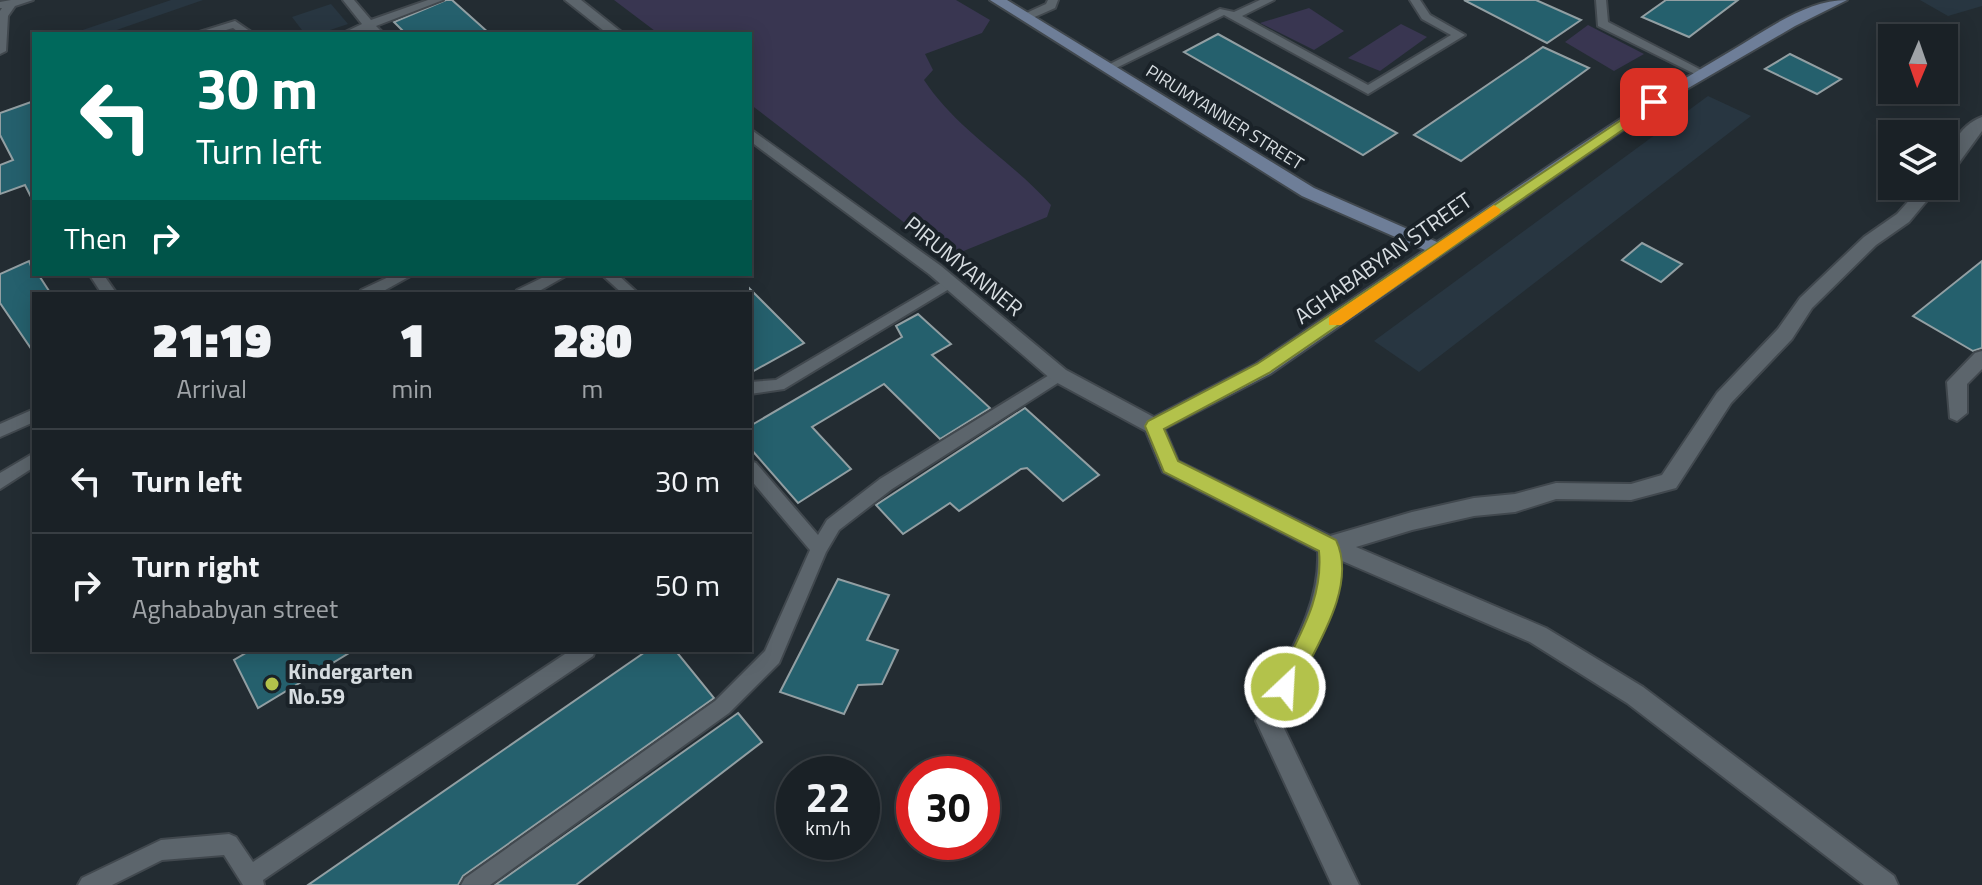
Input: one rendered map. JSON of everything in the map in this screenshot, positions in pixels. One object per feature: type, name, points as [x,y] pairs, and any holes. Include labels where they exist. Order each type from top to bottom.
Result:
[{"type":"street","points":[[572,0],[614,32]]},
{"type":"street","name":"PIRUMYANNER STREET","points":[[997,0],[1308,192],[1441,250]]},
{"type":"street","name":"AGHABABYAN STREET","points":[[1154,426],[1263,369],[1654,102],[1790,23],[1840,0]]},
{"type":"street","points":[[1958,149],[1982,122]]},
{"type":"street","name":"PIRUMYANNER","points":[[752,135],[949,283],[1059,375],[1154,426]]},
{"type":"street","points":[[1329,546],[1412,521],[1474,507],[1515,503],[1556,491],[1631,492],[1669,482],[1724,398],[1785,334],[1806,303],[1870,241],[1903,218],[1919,200]]},
{"type":"street","points":[[1957,413],[1957,382],[1982,358]]},
{"type":"street","points":[[1154,426],[1170,466],[1329,546],[1398,572],[1538,635],[1635,695],[1885,885]]},
{"type":"street","points":[[1329,546],[1332,575],[1326,601],[1293,665],[1278,708],[1268,721],[1346,885]]},
{"type":"lane","points":[[0,51],[5,6],[28,0]]},
{"type":"lane","points":[[348,0],[373,30],[438,0]]},
{"type":"lane","points":[[1026,17],[1051,6],[1053,0]]},
{"type":"lane","points":[[1108,68],[1227,9],[1269,0]]},
{"type":"lane","points":[[1227,9],[1368,90],[1459,35],[1426,17],[1415,0]]},
{"type":"lane","points":[[1601,0],[1602,24],[1703,74]]},
{"type":"lane","points":[[206,32],[235,24],[245,32]]},
{"type":"lane","points":[[370,292],[398,276]]},
{"type":"lane","points":[[526,292],[558,276]]},
{"type":"lane","points":[[610,276],[630,292]]},
{"type":"lane","points":[[752,388],[779,385],[949,283]]},
{"type":"lane","points":[[472,885],[722,707],[772,657],[819,549],[833,525],[886,484],[1059,375]]},
{"type":"lane","points":[[0,431],[32,416]]},
{"type":"lane","points":[[0,482],[32,460]]},
{"type":"lane","points":[[752,470],[819,549]]},
{"type":"lane","points":[[89,885],[161,850],[229,844],[253,880],[583,652]]},
{"type":"shaded area","points":[[171,0],[203,0],[111,32],[77,32]]},
{"type":"shaded area","points":[[614,0],[956,0],[990,20],[982,33],[925,54],[933,70],[924,80],[968,130],[1051,205],[1047,217],[949,257],[752,106],[752,32],[656,32]]},
{"type":"shaded area","points":[[1920,0],[1982,0],[1982,6],[1948,16]]},
{"type":"shaded area","points":[[331,4],[348,24],[324,32],[303,32],[292,17]]},
{"type":"shaded area","points":[[1309,8],[1344,31],[1314,50],[1260,23]]},
{"type":"shaded area","points":[[1401,24],[1427,37],[1380,71],[1348,58]]},
{"type":"shaded area","points":[[1588,25],[1644,54],[1614,71],[1565,42]]},
{"type":"shaded area","points":[[1708,96],[1751,116],[1419,372],[1374,341]]},
{"type":"building","points":[[452,0],[488,32],[404,32],[394,22]]},
{"type":"building","points":[[1464,0],[1536,0],[1581,20],[1547,43]]},
{"type":"building","points":[[1666,0],[1738,0],[1689,37],[1642,17]]},
{"type":"building","points":[[1218,34],[1397,133],[1363,155],[1184,52]]},
{"type":"building","points":[[1543,47],[1589,68],[1461,161],[1414,135]]},
{"type":"building","points":[[1790,54],[1841,79],[1817,94],[1765,69]]},
{"type":"building","points":[[32,102],[32,199],[25,185],[0,194],[0,165],[13,160],[0,135],[0,113]]},
{"type":"building","points":[[1642,243],[1682,264],[1661,282],[1622,260]]},
{"type":"building","points":[[29,261],[32,276],[39,276],[50,292],[32,292],[32,350],[0,303],[0,274]]},
{"type":"building","points":[[1982,261],[1982,348],[1973,351],[1913,316]]},
{"type":"building","points":[[750,289],[804,343],[752,372],[752,292]]},
{"type":"building","points":[[918,314],[951,344],[932,355],[990,408],[940,439],[884,384],[812,427],[851,469],[798,503],[752,450],[752,425],[902,337],[896,326]]},
{"type":"building","points":[[1025,408],[1099,475],[1063,501],[1027,468],[1021,469],[959,511],[950,503],[903,534],[876,505]]},
{"type":"building","points":[[838,579],[889,595],[867,640],[898,650],[882,684],[858,685],[844,714],[780,692]]},
{"type":"building","name":"Kindergarten No.59","points":[[248,652],[351,652],[258,708],[234,660]]},
{"type":"building","points":[[645,652],[677,652],[714,698],[463,876],[458,885],[308,885]]},
{"type":"building","points":[[738,713],[762,742],[576,885],[495,885]]},
{"type":"slow traffic","points":[[1335,321],[1441,250],[1494,210]]},
{"type":"place","name":"Kindergarten No.59","points":[[272,684]]},
{"type":"route","points":[[1285,687],[1326,601],[1332,575],[1329,546],[1170,466],[1154,426],[1263,369],[1654,102]]}]
